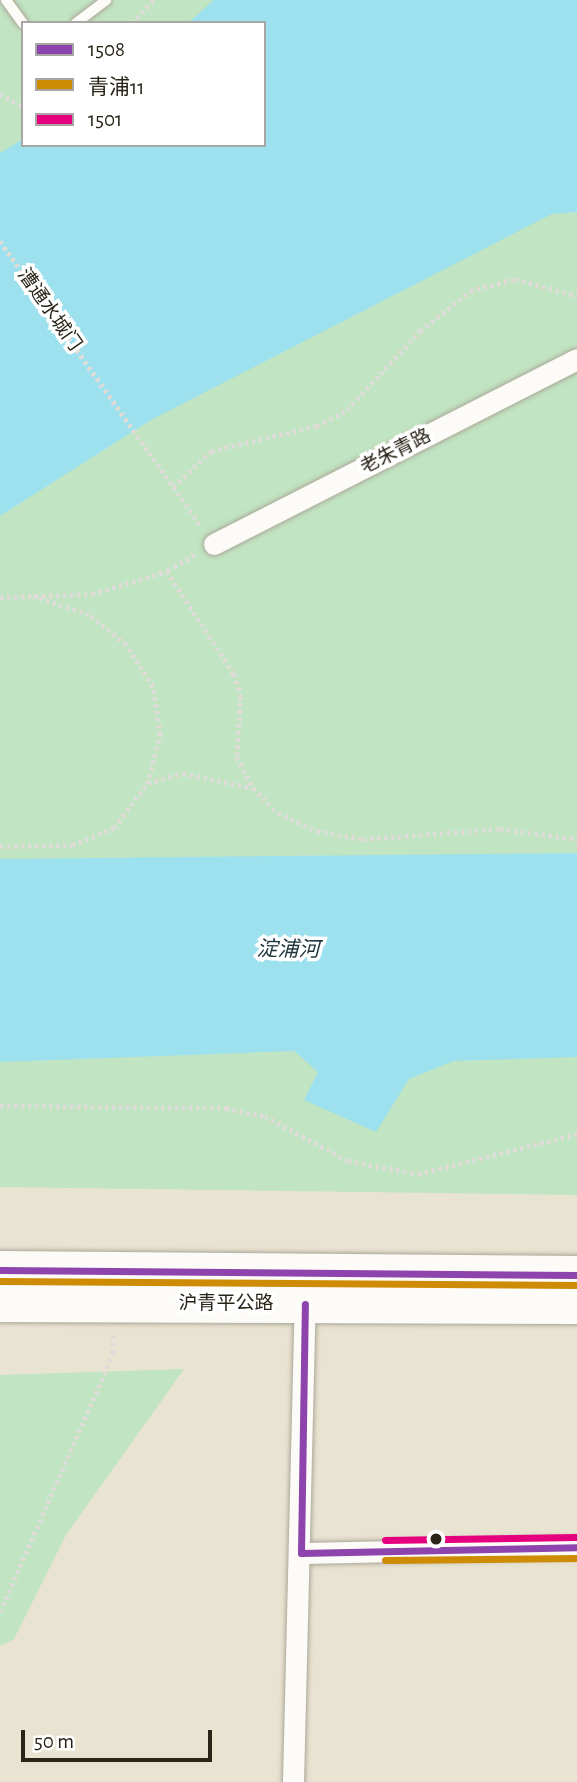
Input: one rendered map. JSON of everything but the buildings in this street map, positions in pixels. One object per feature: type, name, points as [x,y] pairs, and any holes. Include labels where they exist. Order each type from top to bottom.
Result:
[{"type":"highway","name":"沪青平公路","points":[[0,1270],[577,1275]]},
{"type":"highway","name":"沪青平公路","points":[[0,1303],[577,1306]]},
{"type":"street","name":"老朱青路","points":[[214,544],[577,359]]},
{"type":"street","points":[[293,1782],[301,1553],[304,1304]]},
{"type":"street","points":[[301,1553],[577,1547]]},
{"type":"lane","points":[[6,0],[22,21]]},
{"type":"lane","points":[[79,21],[106,0]]},
{"type":"path","points":[[133,21],[154,0]]},
{"type":"path","points":[[0,94],[7,103]]},
{"type":"path","points":[[0,103],[21,106]]},
{"type":"path","name":"漕通水城门","points":[[0,241],[214,544]]},
{"type":"path","points":[[173,487],[211,451],[317,426],[347,410],[420,331],[470,291],[515,279],[577,296]]},
{"type":"path","points":[[0,597],[92,594],[167,572],[214,544]]},
{"type":"path","points":[[167,572],[234,674],[241,696],[237,757],[253,788],[278,813],[317,831],[363,839],[500,829],[577,839]]},
{"type":"path","points":[[0,846],[72,845],[114,828],[147,784],[159,734],[153,687],[126,645],[89,615],[33,596]]},
{"type":"path","points":[[147,784],[183,773],[253,788]]},
{"type":"path","points":[[0,1106],[226,1108],[265,1116],[348,1161],[418,1174],[577,1134]]},
{"type":"path","points":[[0,1612],[113,1353],[115,1304]]},
{"type":"green space","points":[[0,0],[577,0],[577,1195],[0,1187]]},
{"type":"green space","points":[[184,1369],[66,1535],[14,1639],[0,1646],[0,1375]]},
{"type":"water","points":[[214,0],[577,0],[577,212],[552,214],[151,420],[0,516],[0,153],[21,140],[21,147],[266,147],[266,21],[190,21]]},
{"type":"water","name":"淀浦河","points":[[577,853],[577,1057],[454,1061],[409,1079],[376,1132],[304,1100],[318,1072],[294,1051],[0,1062],[0,859]]},
{"type":"transit line","name":"1508","points":[[0,1270],[577,1275]]},
{"type":"transit line","name":"青浦11","points":[[0,1281],[577,1285]]},
{"type":"transit line","name":"1508","points":[[301,1553],[305,1304]]},
{"type":"transit line","name":"1501","points":[[385,1540],[577,1537]]},
{"type":"transit line","name":"1508","points":[[301,1553],[577,1547]]},
{"type":"transit line","name":"青浦11","points":[[385,1560],[577,1558]]}]
